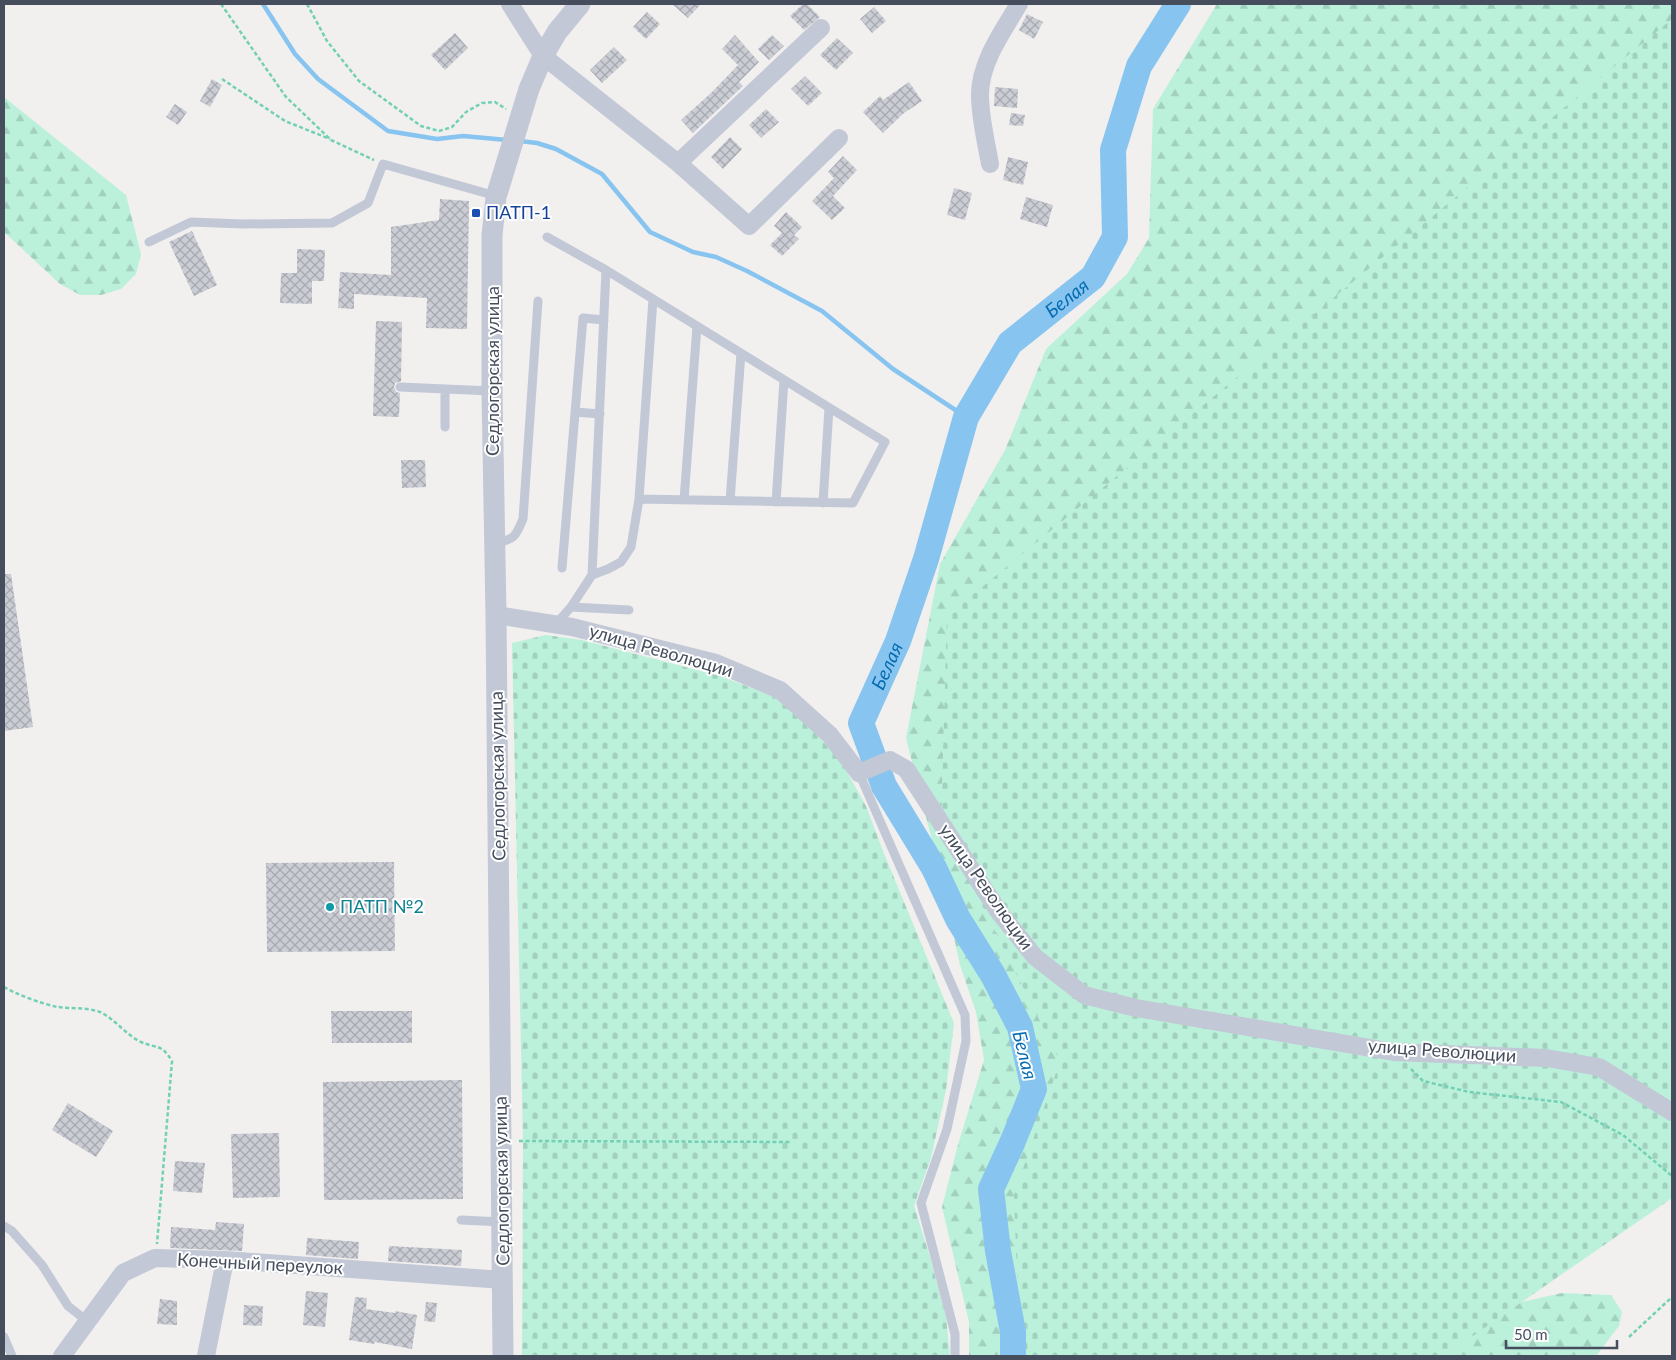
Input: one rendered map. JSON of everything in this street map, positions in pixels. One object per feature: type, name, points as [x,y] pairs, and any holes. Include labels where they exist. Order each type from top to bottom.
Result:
[{"type":"street","points":[[510,4],[543,56],[678,163],[748,226],[839,138]]},
{"type":"street","name":"Седлогорская улица","points":[[502,1356],[503,1280],[492,391],[492,235],[496,196],[519,118],[543,56],[557,32],[580,4]]},
{"type":"street","points":[[990,164],[980,94],[993,47],[1019,4]]},
{"type":"street","points":[[678,163],[821,28]]},
{"type":"street","name":"улица Революции","points":[[496,615],[572,627],[716,663],[780,690],[830,735],[859,773],[890,760],[906,769],[999,912],[1035,957],[1084,995],[1136,1008],[1394,1052],[1546,1058],[1599,1067],[1672,1112]]},
{"type":"street","name":"Конечный переулок","points":[[62,1356],[124,1273],[155,1258],[225,1260],[503,1280]]},
{"type":"street","points":[[206,1356],[225,1260]]},
{"type":"lane","points":[[149,242],[192,222],[243,224],[332,223],[368,203],[383,164],[496,196]]},
{"type":"lane","points":[[547,237],[654,299],[885,442],[853,504],[639,499]]},
{"type":"lane","points":[[556,624],[571,608],[592,575],[606,270]]},
{"type":"lane","points":[[592,575],[608,570],[621,562],[631,546],[639,499],[654,299]]},
{"type":"lane","points":[[495,542],[508,541],[517,534],[523,519],[538,302]]},
{"type":"lane","points":[[562,568],[583,318],[604,320]]},
{"type":"lane","points":[[684,500],[697,326]]},
{"type":"lane","points":[[730,501],[741,354]]},
{"type":"lane","points":[[776,502],[784,380]]},
{"type":"lane","points":[[400,386],[445,390],[492,391]]},
{"type":"lane","points":[[445,390],[445,427]]},
{"type":"lane","points":[[824,503],[829,408]]},
{"type":"lane","points":[[575,412],[600,414]]},
{"type":"lane","points":[[571,608],[629,610]]},
{"type":"lane","points":[[859,773],[965,1014],[966,1041],[947,1130],[921,1203],[955,1334],[956,1356]]},
{"type":"lane","points":[[460,1220],[502,1222]]},
{"type":"lane","points":[[4,1226],[12,1231],[42,1265],[68,1306],[87,1321]]},
{"type":"lane","points":[[4,1337],[12,1356]]},
{"type":"path","points":[[221,4],[286,97],[331,140]]},
{"type":"path","points":[[307,4],[327,41],[359,81],[421,126],[439,131],[452,127],[466,112],[482,103],[495,102],[519,118]]},
{"type":"path","points":[[222,79],[285,121],[383,164]]},
{"type":"path","points":[[4,987],[12,992],[57,1007],[80,1008],[100,1012],[139,1041],[164,1049],[172,1061],[155,1258]]},
{"type":"path","points":[[1394,1052],[1423,1081],[1469,1092],[1560,1102],[1623,1135],[1672,1176]]},
{"type":"path","points":[[519,1140],[792,1142]]},
{"type":"path","points":[[1629,1336],[1672,1297]]},
{"type":"green space","points":[[1217,4],[1672,4],[1672,1076],[1469,1314],[1562,1293],[1611,1295],[1622,1312],[1619,1326],[1596,1356],[969,1356],[969,1322],[942,1207],[957,1148],[984,1060],[976,1012],[960,965],[938,864],[906,738],[940,564],[1005,450],[1046,349],[1127,274],[1149,238],[1153,109]]},
{"type":"green space","points":[[1672,19],[1672,1198],[1444,1356],[1020,1356],[1014,1195],[1060,1061],[941,823],[947,616]]},
{"type":"green space","points":[[4,97],[126,195],[141,254],[136,274],[121,289],[101,295],[80,295],[60,284],[4,232]]},
{"type":"green space","points":[[546,635],[582,640],[720,676],[773,696],[809,726],[841,761],[866,806],[954,1023],[946,1090],[931,1158],[914,1206],[946,1317],[950,1356],[522,1356],[523,1142],[512,643]]},
{"type":"building","points":[[672,4],[701,4],[688,18]]},
{"type":"building","points":[[803,4],[807,4],[820,17],[804,30],[790,16]]},
{"type":"building","points":[[874,7],[886,21],[872,33],[860,19]]},
{"type":"building","points":[[647,12],[660,24],[646,39],[633,27]]},
{"type":"building","points":[[1027,14],[1043,22],[1034,39],[1019,30]]},
{"type":"building","points":[[455,33],[468,48],[445,70],[431,55]]},
{"type":"building","points":[[735,35],[759,62],[739,82],[743,86],[693,133],[681,120],[738,65],[722,49]]},
{"type":"building","points":[[772,35],[784,46],[769,60],[758,49]]},
{"type":"building","points":[[837,38],[853,53],[836,70],[820,55]]},
{"type":"building","points":[[614,47],[627,60],[602,83],[590,70]]},
{"type":"building","points":[[805,76],[822,93],[808,106],[791,89]]},
{"type":"building","points":[[212,79],[222,85],[210,107],[200,101]]},
{"type":"building","points":[[909,82],[922,101],[904,113],[883,133],[863,112],[880,96],[883,100]]},
{"type":"building","points":[[995,87],[1018,89],[1017,108],[994,106]]},
{"type":"building","points":[[175,104],[187,112],[178,125],[166,117]]},
{"type":"building","points":[[766,109],[779,122],[761,138],[749,125]]},
{"type":"building","points":[[1011,113],[1025,115],[1023,126],[1009,125]]},
{"type":"building","points":[[730,137],[742,149],[723,169],[711,157]]},
{"type":"building","points":[[843,156],[857,170],[833,196],[845,208],[832,220],[812,201],[834,178],[828,172]]},
{"type":"building","points":[[1008,157],[1028,162],[1023,185],[1003,180]]},
{"type":"building","points":[[954,188],[972,193],[965,220],[947,215]]},
{"type":"building","points":[[1026,197],[1053,205],[1047,227],[1020,219]]},
{"type":"building","points":[[440,199],[469,201],[467,329],[426,328],[427,298],[354,294],[354,309],[338,308],[340,272],[391,275],[391,227],[439,220]]},
{"type":"building","points":[[786,212],[802,227],[794,235],[799,239],[782,256],[770,245],[782,233],[774,226]]},
{"type":"building","points":[[192,231],[217,285],[194,296],[169,242]]},
{"type":"building","points":[[297,249],[325,250],[324,281],[312,281],[312,304],[280,303],[281,273],[297,273]]},
{"type":"building","points":[[376,321],[402,322],[401,381],[395,383],[394,387],[396,392],[400,393],[399,417],[373,416]]},
{"type":"building","points":[[401,460],[425,460],[426,487],[402,488]]},
{"type":"building","points":[[4,574],[11,574],[33,727],[4,731]]},
{"type":"building","name":"ПАТП №2","points":[[394,862],[395,951],[267,952],[266,863]]},
{"type":"building","points":[[331,1011],[412,1011],[412,1043],[332,1043]]},
{"type":"building","points":[[462,1080],[463,1199],[324,1200],[323,1082]]},
{"type":"building","points":[[68,1103],[113,1131],[96,1157],[52,1130]]},
{"type":"building","points":[[279,1133],[280,1197],[233,1198],[231,1134]]},
{"type":"building","points":[[175,1161],[205,1163],[202,1193],[173,1191]]},
{"type":"building","points":[[216,1222],[244,1224],[242,1251],[170,1248],[171,1227],[215,1230]]},
{"type":"building","points":[[307,1238],[359,1242],[358,1259],[306,1255]]},
{"type":"building","points":[[389,1246],[462,1250],[461,1266],[388,1261]]},
{"type":"building","points":[[306,1291],[328,1293],[325,1327],[303,1325]]},
{"type":"building","points":[[355,1297],[367,1298],[366,1309],[417,1315],[412,1349],[375,1342],[374,1344],[349,1340]]},
{"type":"building","points":[[160,1299],[177,1301],[177,1325],[157,1324]]},
{"type":"building","points":[[426,1302],[437,1303],[435,1322],[424,1321]]},
{"type":"building","points":[[244,1305],[263,1306],[262,1326],[243,1325]]},
{"type":"waterway","points":[[263,4],[295,54],[318,79],[388,131],[437,139],[463,136],[507,140]]},
{"type":"waterway","name":"Белая","points":[[1013,1356],[1013,1332],[998,1251],[991,1189],[1034,1089],[1020,1027],[993,975],[958,919],[934,868],[884,786],[861,723],[898,641],[926,559],[966,417],[1010,343],[1093,277],[1115,237],[1113,150],[1139,66],[1178,4]]},
{"type":"waterway","points":[[520,141],[537,143],[556,149],[602,174],[650,232],[693,252],[716,257],[747,271],[822,311],[893,369],[966,417]]},
{"type":"place","name":"ПАТП-1","points":[[476,213]]},
{"type":"place","name":"ПАТП №2","points":[[330,907]]}]
